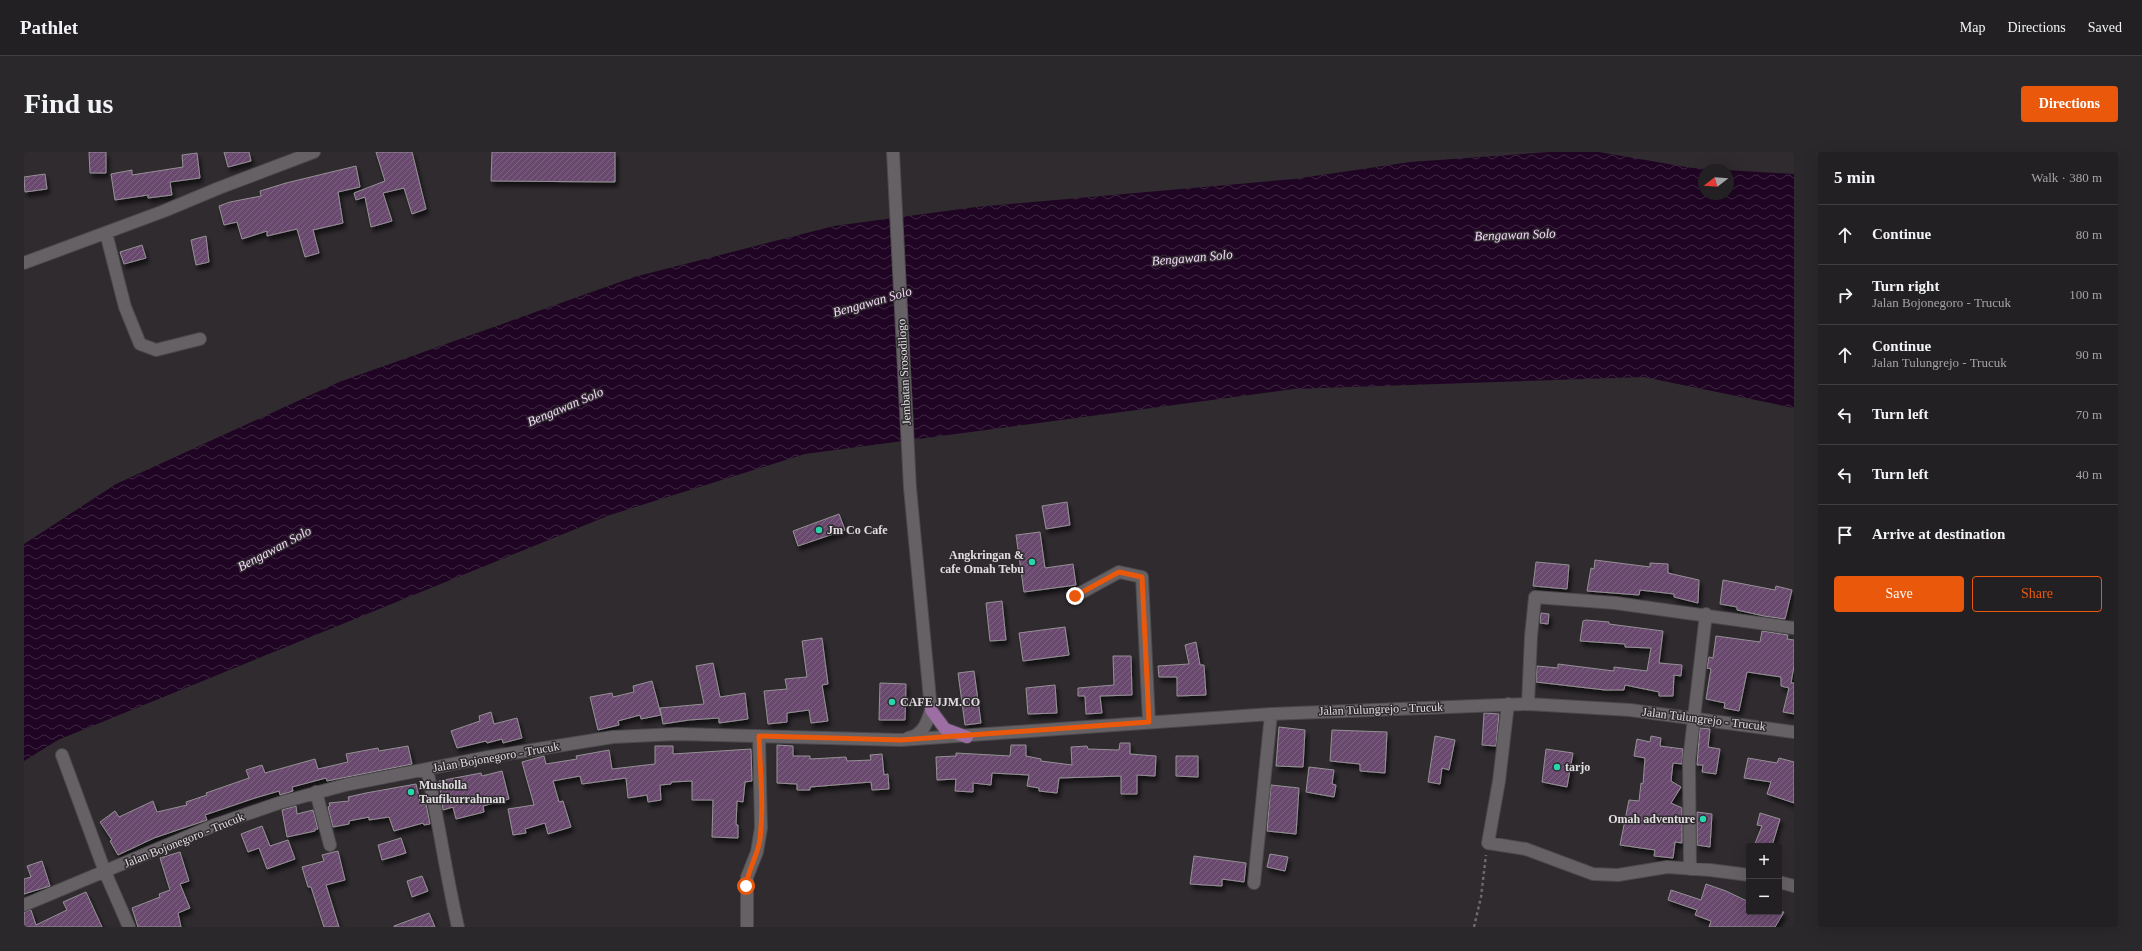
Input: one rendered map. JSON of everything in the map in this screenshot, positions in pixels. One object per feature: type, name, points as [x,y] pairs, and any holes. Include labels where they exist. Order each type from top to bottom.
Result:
[{"type":"main road","points":[[931,710],[945,729],[967,737]]},
{"type":"street","points":[[24,263],[106,233],[314,152]]},
{"type":"street","name":"Jembatan Srosodilogo","points":[[893,152],[893,185],[910,488],[931,710]]},
{"type":"street","points":[[106,233],[125,307],[140,344],[156,350],[200,339]]},
{"type":"street","points":[[1075,596],[1119,572],[1142,577],[1149,722]]},
{"type":"street","points":[[1528,704],[1531,636],[1535,597],[1615,602],[1706,614],[1794,628]]},
{"type":"street","points":[[1690,869],[1691,837],[1689,776],[1693,718],[1706,614]]},
{"type":"street","points":[[1508,704],[1499,781],[1488,843],[1526,849],[1593,874],[1618,875],[1667,868],[1690,869],[1746,876]]},
{"type":"street","name":"Jalan Tulungrejo - Trucuk","points":[[967,737],[1149,722],[1272,714],[1508,704],[1630,710],[1794,732]]},
{"type":"street","points":[[901,740],[919,734],[926,723],[931,710]]},
{"type":"street","points":[[1254,883],[1272,714]]},
{"type":"street","name":"Jalan Bojonegoro - Trucuk","points":[[24,904],[105,872],[216,825],[279,803],[316,792],[488,757],[613,737],[677,734],[901,740],[967,737]]},
{"type":"street","points":[[747,927],[747,877],[757,852],[761,828],[759,736]]},
{"type":"street","points":[[62,755],[105,872],[129,927]]},
{"type":"street","points":[[427,770],[437,811],[449,886],[458,927]]},
{"type":"street","points":[[316,792],[330,845]]},
{"type":"street","points":[[1782,882],[1793,882]]},
{"type":"path","points":[[1474,927],[1481,897],[1488,843]]},
{"type":"water","name":"Bengawan Solo","points":[[1549,152],[1599,152],[1698,168],[1698,200],[1734,200],[1734,170],[1794,174],[1794,408],[1644,377],[1294,389],[805,454],[610,515],[58,740],[24,761],[24,544],[116,484],[339,382],[634,277],[834,226],[976,207],[1294,179],[1410,162]]},
{"type":"building","points":[[89,152],[106,152],[106,173],[90,173]]},
{"type":"building","points":[[224,152],[249,152],[251,161],[228,167]]},
{"type":"building","points":[[376,152],[412,152],[426,209],[412,214],[404,188],[383,193],[392,221],[371,227],[365,197],[356,200],[354,193],[385,181]]},
{"type":"building","points":[[492,152],[615,152],[615,182],[491,181]]},
{"type":"building","points":[[197,153],[200,178],[170,182],[172,195],[148,198],[148,195],[115,200],[111,174],[132,170],[132,175],[183,167],[182,155]]},
{"type":"building","points":[[356,166],[360,187],[338,192],[343,223],[313,230],[319,253],[305,257],[297,229],[267,236],[267,231],[242,239],[237,222],[224,225],[219,206],[230,202],[261,196],[260,191],[286,183]]},
{"type":"building","points":[[45,174],[47,189],[25,192],[24,177]]},
{"type":"building","points":[[206,236],[209,262],[196,265],[191,240]]},
{"type":"building","points":[[142,245],[146,258],[124,264],[120,252]]},
{"type":"building","name":"Angkringan & cafe Omah Tebu","points":[[1067,502],[1070,525],[1046,529],[1042,506]]},
{"type":"building","name":"Jm Co Cafe","points":[[839,514],[845,530],[798,546],[793,531]]},
{"type":"building","name":"Angkringan & cafe Omah Tebu","points":[[1040,532],[1045,568],[1073,564],[1076,585],[1024,592],[1016,535]]},
{"type":"building","points":[[1595,560],[1650,567],[1650,563],[1668,564],[1668,573],[1699,580],[1698,603],[1674,597],[1674,594],[1640,590],[1639,595],[1587,591],[1591,568],[1594,569]]},
{"type":"building","points":[[1536,562],[1569,565],[1567,589],[1533,586]]},
{"type":"building","points":[[1723,580],[1775,590],[1776,586],[1792,590],[1785,619],[1737,610],[1737,607],[1720,604]]},
{"type":"building","points":[[1002,601],[1006,640],[990,641],[986,603]]},
{"type":"building","points":[[1541,613],[1549,614],[1548,624],[1540,623]]},
{"type":"building","points":[[1583,621],[1609,622],[1609,624],[1663,631],[1659,663],[1682,665],[1681,676],[1674,675],[1673,696],[1659,696],[1659,692],[1625,685],[1624,690],[1605,690],[1536,682],[1537,666],[1558,668],[1558,664],[1614,671],[1614,667],[1647,671],[1651,648],[1625,647],[1625,644],[1580,641]]},
{"type":"building","points":[[1065,627],[1069,655],[1023,661],[1019,633]]},
{"type":"building","points":[[1762,631],[1788,635],[1787,639],[1794,640],[1794,666],[1791,683],[1794,683],[1794,714],[1783,712],[1789,688],[1781,686],[1781,677],[1747,672],[1739,711],[1724,708],[1725,703],[1706,699],[1711,669],[1707,668],[1709,657],[1713,658],[1716,636],[1760,642]]},
{"type":"building","points":[[822,638],[828,684],[822,685],[828,721],[811,723],[809,710],[787,713],[787,722],[768,724],[764,691],[787,689],[785,679],[807,677],[802,641]]},
{"type":"building","points":[[1196,642],[1200,665],[1204,665],[1206,695],[1177,696],[1177,677],[1159,677],[1158,666],[1189,664],[1185,645]]},
{"type":"building","points":[[1113,656],[1131,656],[1132,695],[1100,696],[1102,713],[1086,714],[1085,696],[1078,696],[1078,688],[1114,685]]},
{"type":"building","points":[[713,663],[720,697],[745,693],[748,719],[719,723],[719,718],[689,720],[663,724],[660,708],[704,704],[696,666]]},
{"type":"building","points":[[974,671],[981,723],[965,725],[958,673]]},
{"type":"building","points":[[652,681],[661,715],[641,719],[640,715],[618,721],[619,725],[598,730],[590,697],[612,693],[613,697],[634,692],[633,686]]},
{"type":"building","name":"CAFE JJM.CO","points":[[880,683],[906,684],[905,720],[879,720]]},
{"type":"building","points":[[1055,685],[1057,713],[1028,714],[1026,688]]},
{"type":"building","points":[[491,712],[494,724],[517,718],[522,738],[503,743],[502,739],[487,743],[486,741],[457,748],[451,731],[480,721],[479,716]]},
{"type":"building","points":[[1484,713],[1499,714],[1496,746],[1482,745]]},
{"type":"building","points":[[1279,727],[1305,730],[1303,767],[1276,766]]},
{"type":"building","points":[[1700,728],[1710,729],[1708,747],[1720,749],[1716,774],[1702,772],[1703,765],[1697,765]]},
{"type":"building","points":[[1332,730],[1387,732],[1385,773],[1360,771],[1360,764],[1330,761]]},
{"type":"building","points":[[1435,736],[1455,740],[1449,770],[1442,768],[1440,784],[1428,782]]},
{"type":"building","points":[[1651,736],[1661,738],[1660,746],[1683,749],[1682,764],[1673,763],[1671,781],[1681,787],[1671,803],[1682,808],[1682,843],[1675,842],[1673,858],[1654,856],[1655,850],[1620,845],[1629,800],[1639,801],[1641,783],[1643,784],[1645,758],[1634,756],[1637,739],[1650,742]]},
{"type":"building","points":[[1120,743],[1130,743],[1130,754],[1156,756],[1155,776],[1137,775],[1137,794],[1121,794],[1121,776],[1059,778],[1057,793],[1039,791],[1039,788],[1027,786],[1029,775],[992,773],[991,785],[973,783],[973,792],[955,791],[956,779],[937,780],[936,757],[956,756],[956,753],[1010,756],[1011,745],[1026,745],[1026,756],[1041,759],[1041,761],[1072,765],[1071,747],[1087,746],[1088,749],[1119,750]]},
{"type":"building","points":[[777,745],[793,746],[793,756],[810,756],[810,759],[846,757],[847,761],[871,760],[870,755],[882,754],[884,775],[888,774],[889,789],[872,790],[871,782],[810,787],[810,790],[797,790],[797,784],[777,783]]},
{"type":"building","points":[[408,746],[412,764],[327,781],[326,778],[292,787],[293,791],[280,795],[279,791],[255,798],[205,815],[207,820],[154,838],[118,855],[110,841],[112,840],[100,822],[115,811],[119,817],[153,801],[157,812],[187,805],[186,802],[207,795],[206,793],[249,778],[246,770],[262,765],[265,773],[315,759],[318,769],[348,762],[346,754],[378,748],[379,751]]},
{"type":"building","points":[[655,746],[673,746],[673,754],[751,749],[752,781],[745,782],[743,802],[737,801],[736,825],[738,825],[738,838],[712,837],[713,800],[692,800],[692,781],[671,782],[671,784],[660,785],[661,800],[648,802],[647,795],[628,798],[626,778],[582,784],[580,776],[553,781],[559,802],[563,801],[571,827],[548,834],[545,823],[525,829],[526,833],[513,835],[508,809],[534,805],[522,762],[544,756],[546,764],[577,759],[576,756],[609,750],[612,769],[655,764]]},
{"type":"building","name":"tarjo","points":[[1546,749],[1573,753],[1567,787],[1542,782]]},
{"type":"building","points":[[1176,756],[1198,756],[1198,777],[1176,776]]},
{"type":"building","points":[[1748,758],[1777,763],[1779,758],[1794,762],[1794,803],[1767,794],[1771,782],[1744,778]]},
{"type":"building","points":[[1309,767],[1334,770],[1332,784],[1336,785],[1334,797],[1306,792]]},
{"type":"building","points":[[502,771],[509,799],[483,806],[484,812],[456,819],[453,807],[443,810],[439,781],[481,773],[482,776]]},
{"type":"building","points":[[416,784],[421,805],[426,804],[430,824],[424,825],[423,823],[394,831],[389,817],[369,820],[369,817],[349,821],[349,824],[333,827],[328,807],[330,806],[329,803],[349,801],[348,797]]},
{"type":"building","points":[[1271,785],[1299,788],[1296,834],[1267,831]]},
{"type":"building","points":[[296,806],[297,814],[313,810],[318,829],[287,837],[282,810]]},
{"type":"building","points":[[1697,812],[1712,814],[1710,847],[1697,845]]},
{"type":"building","points":[[1760,813],[1780,819],[1773,843],[1755,843],[1762,826],[1757,825]]},
{"type":"building","points":[[262,826],[270,846],[288,840],[295,859],[267,869],[259,848],[248,852],[241,834]]},
{"type":"building","points":[[401,838],[406,853],[382,860],[378,845]]},
{"type":"building","points":[[338,851],[345,880],[326,885],[339,927],[324,927],[311,887],[308,887],[302,867],[324,861],[322,855]]},
{"type":"building","points":[[180,852],[189,881],[180,884],[190,908],[178,913],[181,927],[138,927],[132,908],[160,897],[159,894],[170,890],[160,858]]},
{"type":"building","points":[[1270,854],[1288,857],[1285,871],[1267,867]]},
{"type":"building","points":[[1194,856],[1246,863],[1244,882],[1222,879],[1222,886],[1190,884]]},
{"type":"building","points":[[42,861],[50,886],[24,894],[24,879],[31,877],[27,866]]},
{"type":"building","points":[[422,876],[428,891],[412,897],[407,881]]},
{"type":"building","points":[[1706,884],[1746,901],[1746,915],[1782,915],[1782,912],[1784,912],[1775,927],[1709,927],[1711,921],[1695,915],[1697,910],[1668,900],[1671,890],[1701,900]]},
{"type":"building","points":[[86,892],[102,927],[24,927],[24,912],[31,910],[36,925],[67,910],[63,902]]},
{"type":"building","points":[[429,913],[435,927],[394,927],[394,926]]},
{"type":"place","name":"Jm Co Cafe","points":[[819,530]]},
{"type":"place","name":"Angkringan & cafe Omah Tebu","points":[[1032,562]]},
{"type":"place","name":"CAFE JJM.CO","points":[[892,702]]},
{"type":"place","name":"tarjo","points":[[1557,767]]},
{"type":"place","name":"Musholla Taufikurrahman","points":[[411,792]]},
{"type":"place","name":"Omah adventure","points":[[1703,819]]},
{"type":"route","points":[[746,886],[747,877],[760,841],[759,736],[901,740],[967,737],[1149,722],[1142,577],[1119,572],[1075,596]]}]
